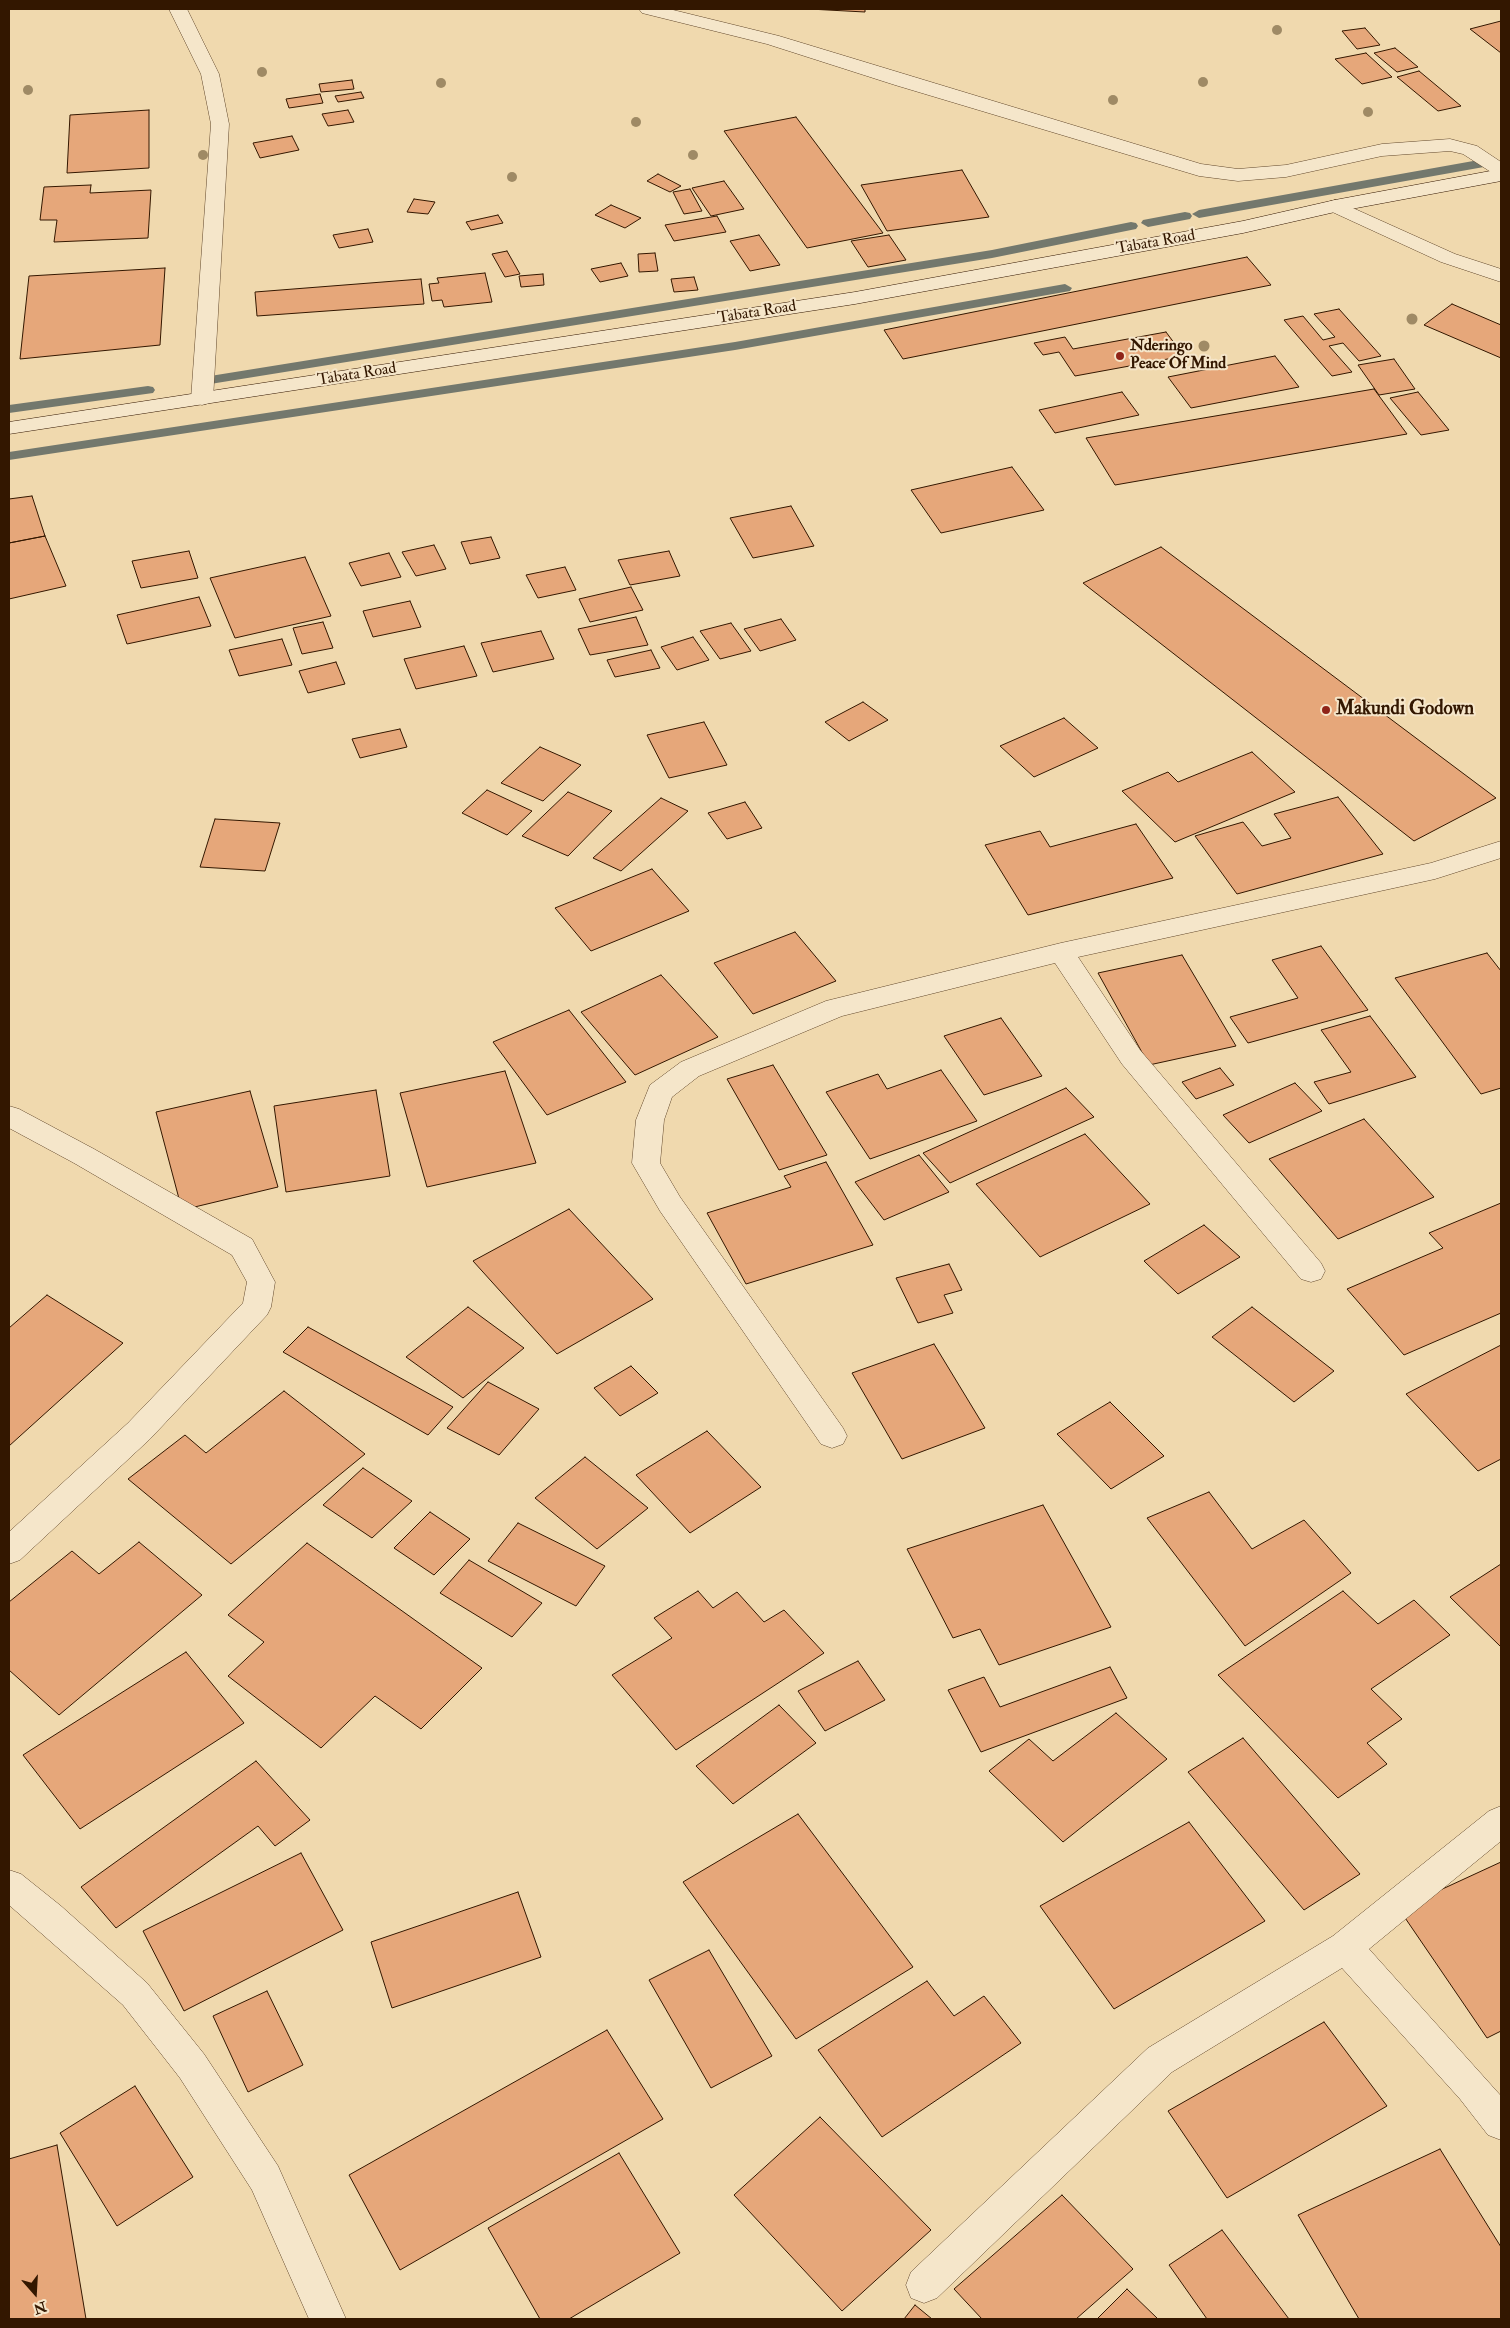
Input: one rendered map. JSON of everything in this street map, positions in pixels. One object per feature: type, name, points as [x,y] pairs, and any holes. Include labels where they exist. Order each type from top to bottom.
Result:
[{"type":"street","points":[[178,9],[210,74],[220,124],[202,399]]},
{"type":"street","points":[[648,9],[773,40],[902,81],[1199,170],[1238,175],[1286,171],[1382,150],[1450,145],[1470,150],[1501,170]]},
{"type":"street","name":"Tabata Road","points":[[9,428],[855,298],[1234,229],[1335,206],[1501,175]]},
{"type":"street","points":[[1335,206],[1448,258],[1501,276]]},
{"type":"street","points":[[832,1436],[670,1204],[646,1163],[650,1120],[660,1092],[690,1069],[835,1008],[1061,952],[1434,871],[1501,849]]},
{"type":"street","points":[[1061,952],[1131,1057],[1311,1271]]},
{"type":"street","points":[[9,1116],[84,1156],[242,1247],[261,1282],[257,1307],[139,1431],[9,1551]]},
{"type":"street","points":[[924,2286],[1160,2060],[1345,1947],[1501,1821]]},
{"type":"street","points":[[9,1885],[49,1917],[135,1994],[192,2066],[265,2178],[328,2319]]},
{"type":"street","points":[[1345,1947],[1472,2087],[1501,2123]]},
{"type":"building","points":[[809,9],[865,9],[865,12]]},
{"type":"building","points":[[1501,21],[1501,53],[1470,29]]},
{"type":"building","points":[[1365,28],[1380,45],[1357,49],[1342,31]]},
{"type":"building","points":[[1395,48],[1418,67],[1397,72],[1374,53]]},
{"type":"building","points":[[1366,53],[1392,77],[1362,84],[1335,59]]},
{"type":"building","points":[[1419,71],[1461,106],[1438,111],[1397,77]]},
{"type":"building","points":[[352,80],[354,89],[321,92],[319,84]]},
{"type":"building","points":[[361,92],[364,98],[338,102],[335,96]]},
{"type":"building","points":[[320,94],[323,103],[289,108],[286,99]]},
{"type":"building","points":[[149,110],[149,168],[67,173],[70,115]]},
{"type":"building","points":[[348,110],[354,122],[328,126],[322,114]]},
{"type":"building","points":[[796,117],[883,233],[807,248],[724,131]]},
{"type":"building","points":[[292,136],[299,150],[260,158],[253,143]]},
{"type":"building","points":[[962,170],[989,217],[887,231],[861,185]]},
{"type":"building","points":[[658,174],[681,186],[670,192],[647,181]]},
{"type":"building","points":[[724,181],[744,209],[711,216],[692,188]]},
{"type":"building","points":[[91,185],[90,193],[151,190],[148,238],[54,242],[57,220],[40,220],[44,187]]},
{"type":"building","points":[[690,189],[702,211],[684,214],[673,192]]},
{"type":"building","points":[[414,199],[435,202],[428,214],[407,212]]},
{"type":"building","points":[[611,205],[641,218],[625,228],[595,215]]},
{"type":"building","points":[[498,215],[503,223],[471,230],[466,222]]},
{"type":"building","points":[[717,216],[726,232],[674,241],[665,225]]},
{"type":"building","points":[[368,229],[373,242],[339,248],[333,235]]},
{"type":"building","points":[[759,235],[780,265],[750,271],[730,241]]},
{"type":"building","points":[[889,235],[906,260],[868,267],[851,241]]},
{"type":"building","points":[[507,251],[520,274],[505,277],[492,254]]},
{"type":"building","points":[[655,253],[658,271],[639,272],[638,254]]},
{"type":"building","points":[[1247,257],[1271,285],[903,359],[884,330]]},
{"type":"building","points":[[621,263],[628,276],[600,282],[591,269]]},
{"type":"building","points":[[165,268],[160,345],[20,359],[29,276]]},
{"type":"building","points":[[485,273],[492,302],[444,307],[442,300],[432,301],[429,284],[439,283],[437,278]]},
{"type":"building","points":[[543,274],[544,285],[521,287],[519,276]]},
{"type":"building","points":[[694,277],[698,290],[674,292],[671,279]]},
{"type":"building","points":[[421,279],[424,304],[257,316],[255,292]]},
{"type":"building","points":[[1452,304],[1501,325],[1501,358],[1424,325]]},
{"type":"building","points":[[1339,309],[1381,356],[1359,361],[1343,343],[1329,346],[1352,372],[1332,376],[1284,320],[1303,316],[1323,340],[1335,337],[1314,314]]},
{"type":"building","points":[[1166,332],[1184,356],[1075,376],[1059,352],[1043,355],[1034,343],[1065,337],[1073,349]]},
{"type":"building","points":[[1275,356],[1299,387],[1191,408],[1168,377]]},
{"type":"building","points":[[1394,359],[1415,389],[1379,395],[1358,365]]},
{"type":"building","points":[[1374,389],[1407,434],[1115,485],[1086,438]]},
{"type":"building","points":[[1122,392],[1139,415],[1055,433],[1039,410]]},
{"type":"building","points":[[1418,392],[1449,430],[1421,435],[1390,398]]},
{"type":"building","points":[[1012,467],[1044,510],[941,533],[911,490]]},
{"type":"building","points":[[32,496],[45,536],[9,543],[9,499]]},
{"type":"building","points":[[791,506],[814,546],[753,558],[730,518]]},
{"type":"building","points":[[45,536],[66,586],[9,599],[9,543]]},
{"type":"building","points":[[491,537],[500,558],[470,564],[461,542]]},
{"type":"building","points":[[434,545],[446,569],[416,576],[402,552]]},
{"type":"building","points":[[1161,547],[1496,798],[1414,841],[1083,583]]},
{"type":"building","points":[[189,551],[198,578],[141,588],[132,561]]},
{"type":"building","points":[[669,551],[680,576],[630,585],[618,560]]},
{"type":"building","points":[[389,553],[401,577],[361,586],[349,563]]},
{"type":"building","points":[[305,557],[331,616],[235,638],[210,578]]},
{"type":"building","points":[[565,567],[576,590],[538,598],[526,575]]},
{"type":"building","points":[[631,587],[643,610],[590,622],[579,599]]},
{"type":"building","points":[[199,597],[211,626],[127,644],[117,615]]},
{"type":"building","points":[[410,601],[421,627],[373,637],[363,611]]},
{"type":"building","points":[[636,617],[648,645],[590,655],[578,629]]},
{"type":"building","points":[[781,619],[796,640],[760,651],[744,629]]},
{"type":"building","points":[[323,622],[333,648],[302,654],[293,628]]},
{"type":"building","points":[[731,623],[751,651],[720,659],[700,631]]},
{"type":"building","points":[[541,631],[554,659],[493,672],[481,643]]},
{"type":"building","points":[[693,637],[709,660],[677,670],[661,647]]},
{"type":"building","points":[[282,639],[292,665],[239,676],[229,650]]},
{"type":"building","points":[[464,646],[477,676],[416,689],[404,659]]},
{"type":"building","points":[[651,650],[660,668],[615,677],[607,660]]},
{"type":"building","points":[[336,662],[345,684],[308,693],[299,671]]},
{"type":"building","points":[[863,702],[888,720],[849,741],[825,722]]},
{"type":"building","points":[[1064,718],[1098,748],[1034,777],[1000,746]]},
{"type":"building","points":[[704,722],[727,765],[669,778],[647,735]]},
{"type":"building","points":[[400,729],[407,747],[360,758],[352,739]]},
{"type":"building","points":[[540,747],[581,765],[543,801],[501,783]]},
{"type":"building","points":[[1252,752],[1295,792],[1175,842],[1122,791],[1168,772],[1178,782]]},
{"type":"building","points":[[487,790],[532,811],[507,835],[462,813]]},
{"type":"building","points":[[568,792],[612,811],[568,856],[522,836]]},
{"type":"building","points":[[1338,797],[1383,854],[1237,894],[1195,836],[1243,822],[1262,846],[1291,838],[1274,814]]},
{"type":"building","points":[[661,798],[688,811],[621,871],[593,858]]},
{"type":"building","points":[[745,802],[762,828],[727,839],[708,813]]},
{"type":"building","points":[[215,819],[280,823],[265,871],[200,867]]},
{"type":"building","points":[[1136,824],[1173,878],[1028,915],[985,845],[1040,831],[1050,847]]},
{"type":"building","points":[[652,869],[689,911],[591,951],[555,908]]},
{"type":"building","points":[[795,932],[836,981],[753,1014],[714,963]]},
{"type":"building","points":[[1321,946],[1368,1010],[1248,1043],[1230,1017],[1298,998],[1272,960]]},
{"type":"building","points":[[1487,953],[1501,971],[1501,1088],[1481,1094],[1395,978]]},
{"type":"building","points":[[1182,955],[1236,1046],[1149,1065],[1098,973]]},
{"type":"building","points":[[661,975],[718,1037],[635,1075],[581,1012]]},
{"type":"building","points":[[569,1010],[626,1082],[547,1115],[493,1042]]},
{"type":"building","points":[[1370,1016],[1416,1077],[1329,1104],[1314,1082],[1351,1072],[1321,1030]]},
{"type":"building","points":[[1001,1018],[1042,1076],[984,1095],[944,1036]]},
{"type":"building","points":[[773,1065],[827,1155],[779,1170],[727,1079]]},
{"type":"building","points":[[1220,1068],[1234,1085],[1196,1099],[1182,1082]]},
{"type":"building","points":[[941,1070],[977,1121],[870,1159],[826,1092],[878,1074],[887,1089]]},
{"type":"building","points":[[505,1071],[536,1163],[427,1187],[400,1093]]},
{"type":"building","points":[[1295,1083],[1322,1111],[1249,1143],[1223,1115]]},
{"type":"building","points":[[1066,1088],[1094,1117],[950,1183],[923,1153]]},
{"type":"building","points":[[376,1090],[390,1176],[286,1192],[274,1106]]},
{"type":"building","points":[[250,1091],[278,1187],[182,1210],[156,1112]]},
{"type":"building","points":[[1364,1119],[1434,1197],[1338,1239],[1269,1159]]},
{"type":"building","points":[[1085,1134],[1150,1204],[1040,1257],[976,1184]]},
{"type":"building","points":[[919,1155],[949,1192],[884,1220],[855,1182]]},
{"type":"building","points":[[826,1162],[873,1245],[746,1284],[707,1213],[791,1187],[784,1176]]},
{"type":"building","points":[[1501,1203],[1501,1313],[1404,1355],[1347,1289],[1443,1248],[1429,1233]]},
{"type":"building","points":[[569,1209],[653,1299],[557,1354],[473,1261]]},
{"type":"building","points":[[1204,1225],[1240,1257],[1178,1294],[1144,1261]]},
{"type":"building","points":[[949,1264],[962,1290],[944,1295],[953,1313],[918,1323],[896,1278]]},
{"type":"building","points":[[47,1295],[123,1343],[9,1446],[9,1328]]},
{"type":"building","points":[[468,1307],[524,1348],[463,1398],[406,1357]]},
{"type":"building","points":[[1252,1307],[1334,1371],[1294,1402],[1212,1337]]},
{"type":"building","points":[[308,1327],[453,1407],[428,1435],[283,1352]]},
{"type":"building","points":[[934,1344],[985,1428],[902,1459],[852,1373]]},
{"type":"building","points":[[1501,1345],[1501,1459],[1478,1471],[1406,1394]]},
{"type":"building","points":[[631,1366],[658,1393],[620,1416],[594,1388]]},
{"type":"building","points":[[488,1382],[539,1409],[499,1455],[447,1428]]},
{"type":"building","points":[[284,1391],[365,1454],[231,1564],[128,1479],[185,1435],[206,1453]]},
{"type":"building","points":[[1110,1402],[1164,1456],[1111,1489],[1057,1434]]},
{"type":"building","points":[[707,1431],[761,1487],[690,1533],[636,1475]]},
{"type":"building","points":[[585,1457],[648,1508],[597,1549],[535,1498]]},
{"type":"building","points":[[363,1468],[412,1501],[372,1538],[323,1505]]},
{"type":"building","points":[[1209,1492],[1252,1549],[1304,1520],[1351,1573],[1245,1646],[1147,1518]]},
{"type":"building","points":[[1043,1505],[1111,1627],[999,1665],[980,1629],[953,1638],[907,1549]]},
{"type":"building","points":[[430,1512],[470,1539],[434,1575],[394,1548]]},
{"type":"building","points":[[518,1523],[605,1566],[576,1606],[488,1561]]},
{"type":"building","points":[[139,1542],[202,1595],[59,1715],[9,1670],[9,1602],[72,1551],[99,1574]]},
{"type":"building","points":[[307,1543],[482,1668],[421,1729],[375,1696],[321,1748],[228,1676],[264,1642],[228,1615]]},
{"type":"building","points":[[469,1560],[542,1603],[512,1637],[440,1593]]},
{"type":"building","points":[[1501,1564],[1501,1647],[1450,1597]]},
{"type":"building","points":[[698,1591],[713,1608],[737,1592],[764,1622],[784,1610],[824,1653],[676,1750],[612,1675],[672,1638],[654,1618]]},
{"type":"building","points":[[1343,1591],[1378,1624],[1414,1600],[1450,1635],[1371,1689],[1402,1719],[1367,1743],[1387,1764],[1338,1798],[1218,1675]]},
{"type":"building","points":[[186,1652],[244,1723],[80,1829],[23,1755]]},
{"type":"building","points":[[858,1661],[885,1700],[825,1731],[798,1691]]},
{"type":"building","points":[[1110,1667],[1127,1698],[981,1752],[948,1690],[984,1677],[1000,1707]]},
{"type":"building","points":[[779,1705],[816,1743],[733,1804],[696,1766]]},
{"type":"building","points":[[1116,1713],[1167,1759],[1063,1842],[989,1771],[1029,1739],[1053,1761]]},
{"type":"building","points":[[1243,1738],[1360,1874],[1304,1910],[1188,1772]]},
{"type":"building","points":[[256,1761],[310,1820],[275,1846],[258,1826],[116,1928],[81,1887]]},
{"type":"building","points":[[798,1814],[913,1967],[796,2039],[683,1882]]},
{"type":"building","points":[[1189,1822],[1265,1921],[1114,2009],[1040,1906]]},
{"type":"building","points":[[301,1853],[343,1930],[184,2011],[143,1931]]},
{"type":"building","points":[[1501,1862],[1501,2031],[1487,2038],[1399,1909]]},
{"type":"building","points":[[518,1892],[541,1957],[392,2008],[371,1942]]},
{"type":"building","points":[[709,1950],[772,2056],[711,2088],[649,1980]]},
{"type":"building","points":[[927,1981],[954,2016],[984,1996],[1021,2043],[882,2137],[818,2050]]},
{"type":"building","points":[[267,1991],[303,2065],[248,2092],[213,2016]]},
{"type":"building","points":[[1324,2022],[1387,2106],[1227,2198],[1168,2111]]},
{"type":"building","points":[[607,2030],[663,2119],[400,2270],[349,2175]]},
{"type":"building","points":[[135,2086],[193,2177],[117,2226],[60,2133]]},
{"type":"building","points":[[820,2117],[931,2230],[842,2311],[734,2195]]},
{"type":"building","points":[[57,2145],[86,2319],[9,2319],[9,2159]]},
{"type":"building","points":[[1440,2149],[1501,2247],[1501,2319],[1359,2319],[1298,2215]]},
{"type":"building","points":[[619,2153],[680,2253],[569,2319],[540,2319],[488,2228]]},
{"type":"building","points":[[1062,2195],[1133,2269],[1076,2319],[982,2319],[954,2289]]},
{"type":"building","points":[[1222,2230],[1289,2319],[1207,2319],[1169,2265]]},
{"type":"building","points":[[1127,2289],[1158,2319],[1097,2319]]},
{"type":"building","points":[[915,2305],[932,2319],[904,2319]]},
{"type":"waterway","points":[[1199,214],[1490,162]]},
{"type":"waterway","points":[[1148,223],[1185,216]]},
{"type":"waterway","points":[[204,381],[992,254],[1131,226]]},
{"type":"waterway","points":[[9,456],[735,346],[1065,288]]},
{"type":"waterway","points":[[9,409],[148,390]]},
{"type":"place","name":"Nderingo Peace Of Mind","points":[[1120,356]]},
{"type":"place","name":"Makundi Godown","points":[[1326,710]]}]
